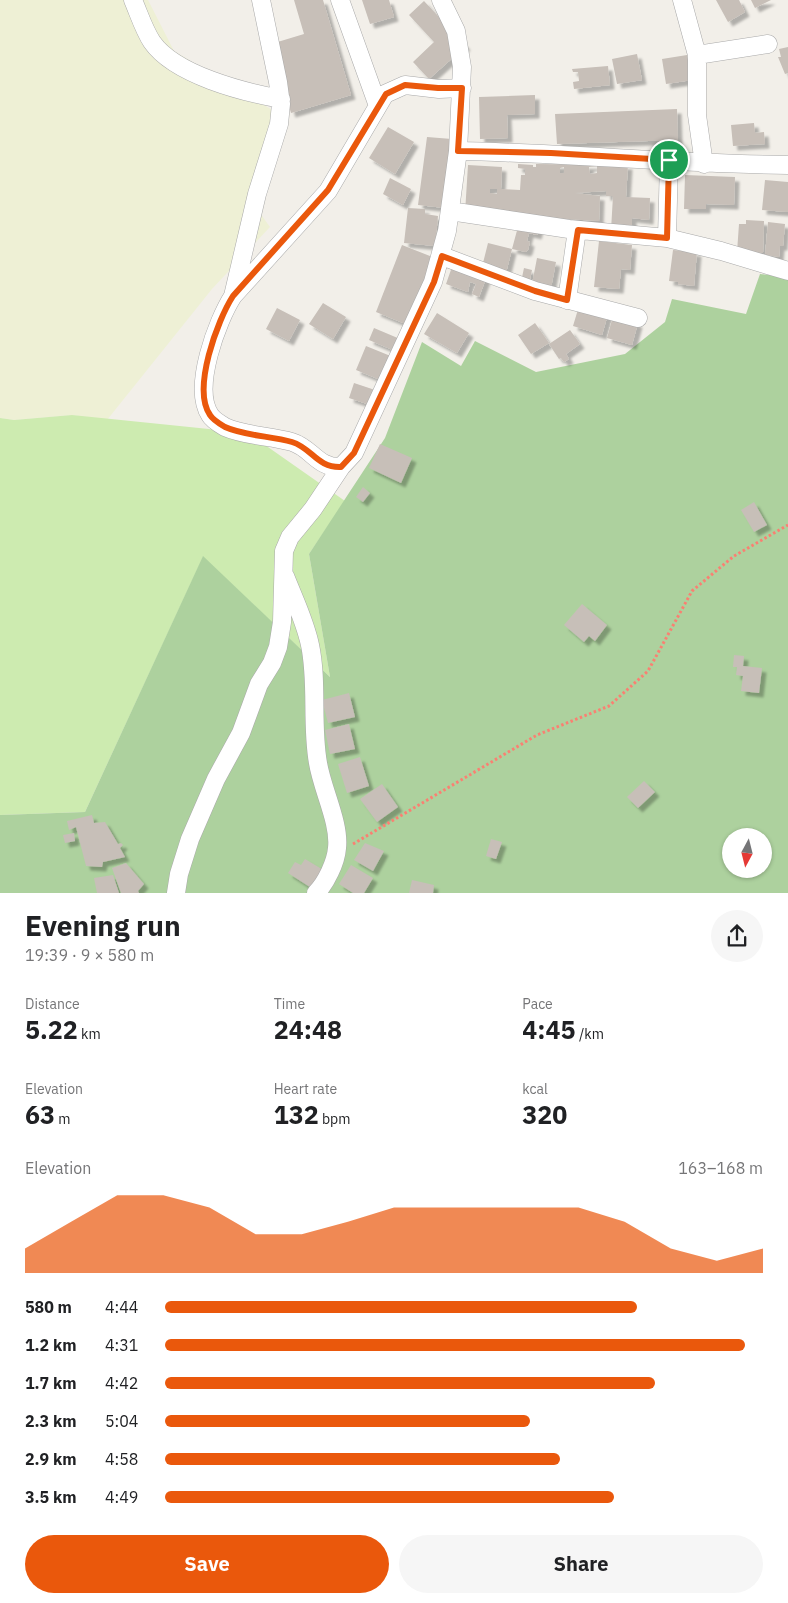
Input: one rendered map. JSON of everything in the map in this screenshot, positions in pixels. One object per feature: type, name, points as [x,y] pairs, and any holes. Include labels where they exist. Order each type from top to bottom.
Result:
[{"type":"street","points":[[134,0],[152,42],[161,53],[194,72],[238,90],[280,99]]},
{"type":"street","points":[[233,296],[257,194],[279,124],[280,99],[261,0]]},
{"type":"street","points":[[340,0],[378,106]]},
{"type":"street","points":[[176,893],[179,874],[190,839],[216,779],[241,732],[259,684],[275,655],[282,622],[284,552],[290,537],[313,509],[341,467],[354,453],[434,282],[442,256],[458,151],[462,67],[456,31],[441,0]]},
{"type":"street","points":[[682,0],[697,55],[697,115],[704,164]]},
{"type":"street","points":[[697,55],[768,44]]},
{"type":"street","points":[[341,467],[334,467],[316,460],[298,444],[232,429],[210,415],[204,400],[204,379],[216,332],[223,311],[233,296],[328,190],[386,94],[405,85],[462,88]]},
{"type":"street","points":[[458,151],[551,153],[704,164],[788,164]]},
{"type":"street","points":[[667,238],[669,160]]},
{"type":"street","points":[[450,211],[578,230],[667,238],[788,271]]},
{"type":"street","points":[[567,300],[578,230]]},
{"type":"street","points":[[442,256],[535,291],[638,318]]},
{"type":"street","points":[[282,570],[304,622],[310,646],[317,761],[322,785],[338,837],[333,863],[316,893]]},
{"type":"path","points":[[337,850],[361,840],[537,735],[609,706],[648,671],[692,591],[734,556],[788,525]]},
{"type":"green space","points":[[0,0],[148,0],[174,51],[289,120],[269,164],[247,195],[270,227],[212,289],[107,420],[72,415],[14,420],[0,418]]},
{"type":"green space","points":[[760,274],[788,277],[788,893],[0,893],[0,815],[85,812],[203,556],[330,677],[309,554],[385,438],[422,342],[461,366],[475,341],[536,372],[625,354],[665,322],[672,299],[746,314]]},
{"type":"green space","points":[[72,415],[248,433],[345,501],[309,554],[330,677],[203,557],[85,812],[0,815],[0,418],[14,420]]},
{"type":"building","points":[[294,0],[323,0],[351,95],[291,113],[271,44],[304,34]]},
{"type":"building","points":[[362,0],[389,0],[394,17],[370,24]]},
{"type":"building","points":[[716,0],[739,0],[745,12],[728,22]]},
{"type":"building","points":[[751,0],[771,0],[755,8]]},
{"type":"building","points":[[424,1],[466,46],[429,79],[413,62],[434,42],[409,15]]},
{"type":"building","points":[[788,47],[788,73],[785,74],[778,57],[781,57],[779,49]]},
{"type":"building","points":[[637,54],[642,80],[617,84],[612,59]]},
{"type":"building","points":[[687,55],[692,80],[666,84],[662,59]]},
{"type":"building","points":[[608,66],[610,85],[574,89],[573,82],[579,81],[578,72],[573,72],[572,69]]},
{"type":"building","points":[[535,95],[535,114],[507,115],[508,138],[480,139],[479,97]]},
{"type":"building","points":[[677,109],[678,140],[557,144],[555,114]]},
{"type":"building","points":[[754,123],[755,133],[764,132],[765,144],[733,146],[731,125]]},
{"type":"building","points":[[388,127],[414,142],[395,174],[369,158]]},
{"type":"building","points":[[427,137],[452,139],[445,208],[418,205]]},
{"type":"building","points":[[518,164],[533,165],[533,167],[536,167],[536,164],[628,165],[626,197],[650,198],[649,220],[632,218],[632,232],[611,230],[613,196],[606,196],[606,191],[575,193],[600,196],[599,221],[465,213],[468,165],[502,167],[501,189],[520,190],[521,175],[525,175],[525,169],[518,168]],"holes":[[[597,166],[597,173],[590,174],[589,167]],[[564,167],[564,173],[560,173],[560,168]],[[490,189],[497,189],[497,194],[490,193]]]},
{"type":"building","points":[[685,175],[735,177],[734,205],[706,204],[706,209],[684,209]]},
{"type":"building","points":[[390,178],[411,189],[403,205],[383,194]]},
{"type":"building","points":[[765,180],[788,182],[788,212],[762,210]]},
{"type":"building","points":[[408,208],[425,209],[425,214],[438,216],[435,246],[404,243]]},
{"type":"building","points":[[746,220],[764,221],[763,253],[737,252],[739,224],[746,224]]},
{"type":"building","points":[[768,222],[785,224],[783,246],[780,246],[779,257],[765,255]]},
{"type":"building","points":[[519,223],[539,228],[537,235],[529,233],[527,241],[530,242],[526,252],[512,249]]},
{"type":"building","points":[[599,241],[632,245],[630,270],[621,269],[619,289],[594,287]]},
{"type":"building","points":[[488,243],[512,249],[506,273],[482,267]]},
{"type":"building","points":[[402,245],[435,258],[408,325],[376,312]]},
{"type":"building","points":[[673,250],[697,252],[694,286],[669,281]]},
{"type":"building","points":[[537,258],[556,262],[551,288],[532,284]]},
{"type":"building","points":[[453,264],[487,276],[479,297],[472,294],[476,284],[470,282],[468,292],[446,284]]},
{"type":"building","points":[[524,268],[532,270],[529,284],[521,282]]},
{"type":"building","points":[[323,303],[346,317],[333,339],[309,324]]},
{"type":"building","points":[[579,306],[608,314],[602,335],[573,326]]},
{"type":"building","points":[[277,308],[300,320],[289,341],[266,329]]},
{"type":"building","points":[[437,313],[469,333],[457,353],[424,334]]},
{"type":"building","points":[[613,316],[638,323],[632,345],[607,338]]},
{"type":"building","points":[[535,323],[549,343],[531,354],[518,335]]},
{"type":"building","points":[[374,328],[400,339],[395,351],[369,340]]},
{"type":"building","points":[[570,330],[580,344],[566,354],[569,359],[564,362],[561,358],[559,359],[549,344]]},
{"type":"building","points":[[366,346],[393,357],[383,381],[356,370]]},
{"type":"building","points":[[354,383],[375,390],[370,405],[349,398]]},
{"type":"building","points":[[380,444],[412,458],[401,483],[369,468]]},
{"type":"building","points":[[363,487],[370,493],[363,502],[356,497]]},
{"type":"building","points":[[754,502],[767,525],[754,532],[741,510]]},
{"type":"building","points":[[582,604],[607,625],[595,641],[589,636],[584,642],[564,625]]},
{"type":"building","points":[[734,655],[744,656],[743,666],[762,668],[759,693],[741,691],[743,676],[736,675],[737,667],[733,667]]},
{"type":"building","points":[[349,693],[355,717],[328,723],[322,700]]},
{"type":"building","points":[[349,724],[355,749],[330,754],[325,730]]},
{"type":"building","points":[[360,757],[369,786],[347,793],[338,764]]},
{"type":"building","points":[[644,781],[655,792],[638,808],[627,797]]},
{"type":"building","points":[[382,784],[398,807],[377,822],[360,799]]},
{"type":"building","points":[[92,815],[94,823],[105,822],[118,844],[121,843],[123,845],[120,848],[125,857],[103,862],[102,867],[86,866],[76,827],[69,830],[67,821]]},
{"type":"building","points":[[74,833],[75,841],[65,843],[63,835]]},
{"type":"building","points":[[491,839],[502,842],[496,859],[486,856]]},
{"type":"building","points":[[365,843],[384,851],[373,871],[354,860]]},
{"type":"building","points":[[305,859],[325,871],[313,889],[288,873],[295,862],[301,865]]},
{"type":"building","points":[[126,863],[144,884],[138,891],[139,893],[121,893],[112,868]]},
{"type":"building","points":[[351,865],[373,878],[364,893],[353,893],[339,884]]},
{"type":"building","points":[[113,875],[119,893],[97,893],[94,878]]},
{"type":"building","points":[[412,880],[434,885],[433,893],[409,893]]},
{"type":"route","points":[[405,85],[462,88],[458,151],[551,153],[669,160],[667,238],[578,230],[567,300],[535,291],[442,256],[434,282],[354,453],[348,462],[341,467],[334,467],[316,460],[307,450],[287,440],[225,427],[213,419],[206,408],[204,379],[223,311],[233,296],[328,190],[386,94],[395,89],[405,85]]}]
